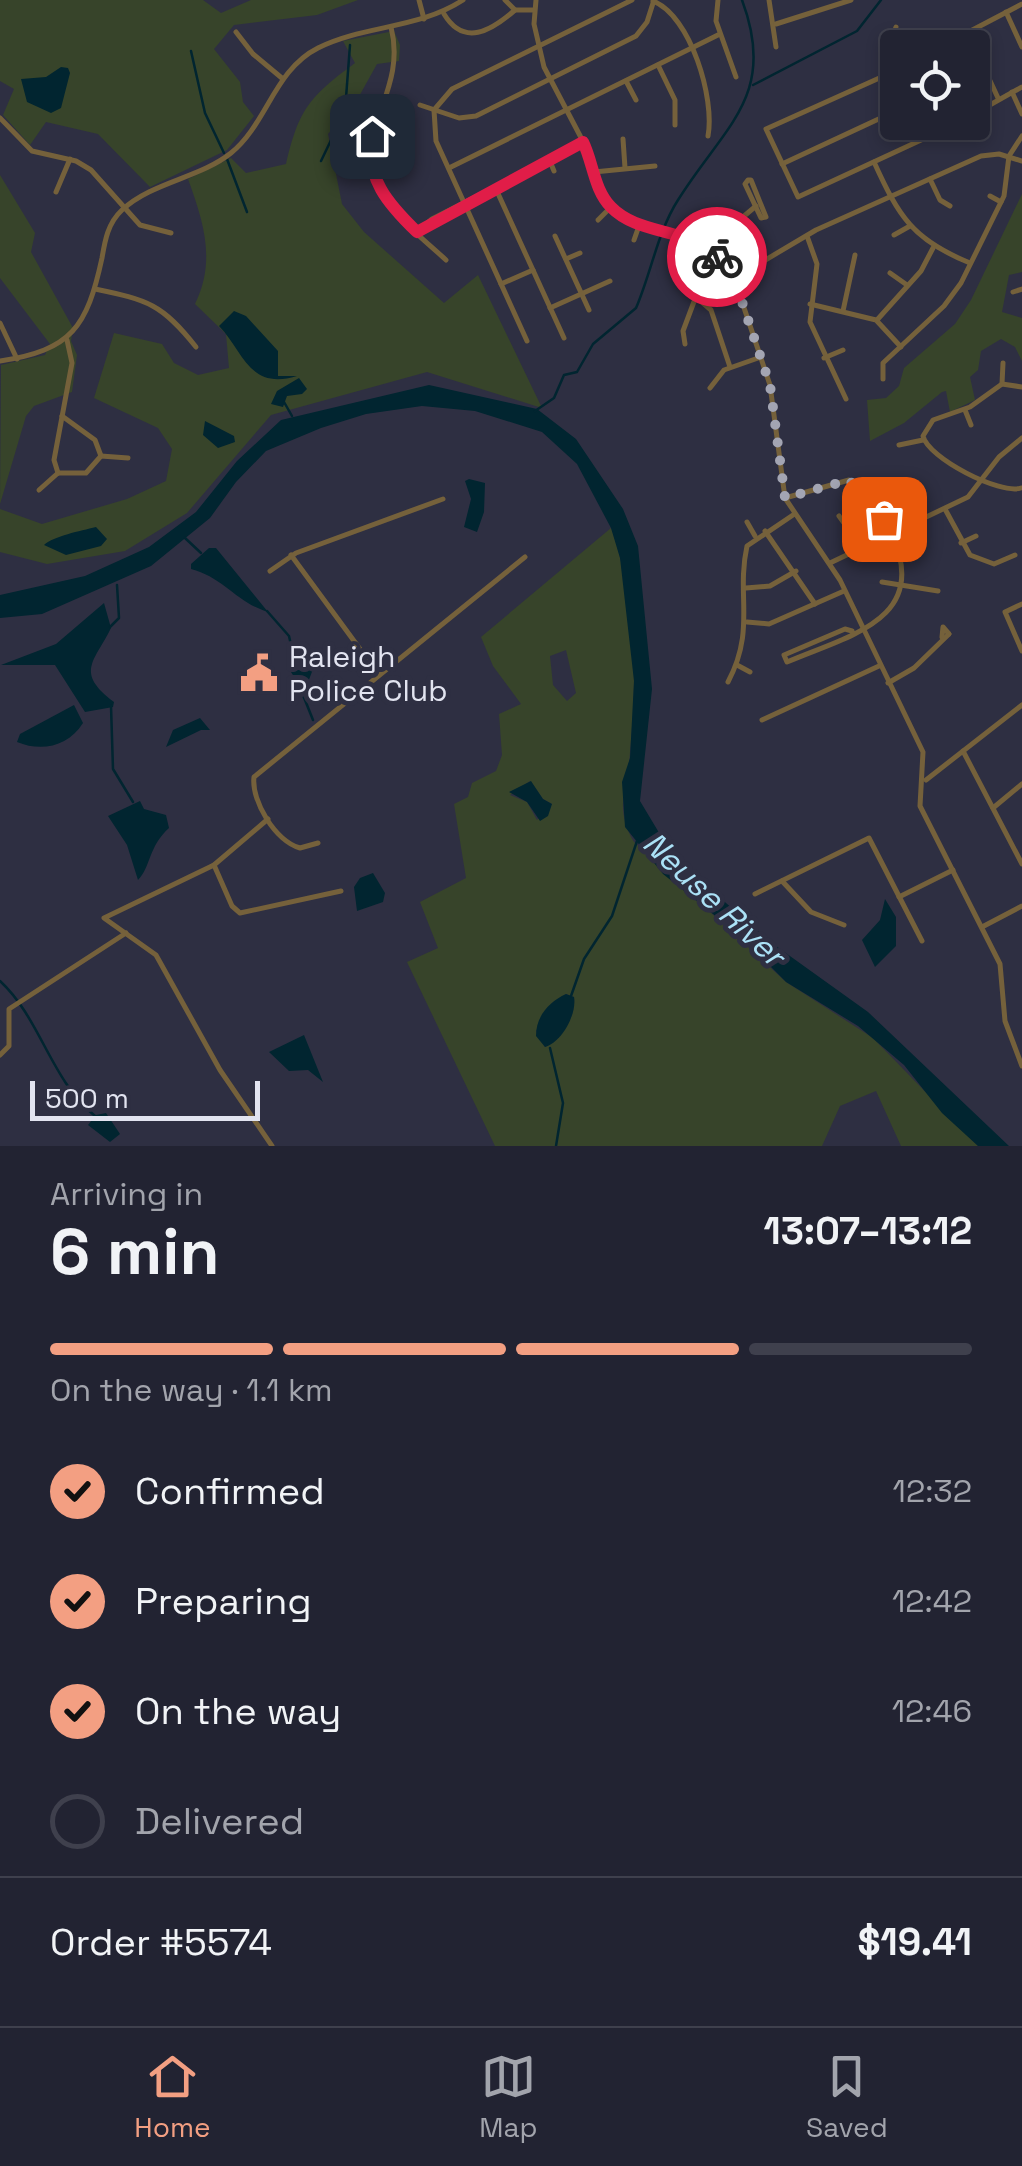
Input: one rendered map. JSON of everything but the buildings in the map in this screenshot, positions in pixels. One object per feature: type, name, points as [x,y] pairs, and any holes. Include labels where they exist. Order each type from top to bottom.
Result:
[{"type":"street","points":[[419,0],[424,19]]},
{"type":"street","points":[[0,362],[43,353],[66,340],[86,315],[108,233],[124,208],[232,152],[283,79],[320,47],[443,13],[463,0]]},
{"type":"street","points":[[505,0],[515,10]]},
{"type":"street","points":[[536,0],[539,46],[549,79],[583,142],[611,207],[640,223],[696,240],[734,278],[771,392],[785,498],[793,515],[830,563],[923,752],[920,806],[1002,970],[1005,1021],[1022,1066]]},
{"type":"street","points":[[527,341],[432,127],[434,110],[452,89],[632,0]]},
{"type":"street","points":[[420,105],[467,118],[636,36],[647,22],[653,0],[674,16],[710,96],[708,136]]},
{"type":"street","points":[[718,0],[715,16],[736,76]]},
{"type":"street","points":[[768,0],[776,24],[776,47]]},
{"type":"street","points":[[776,24],[824,4],[852,0]]},
{"type":"street","points":[[972,30],[1022,4]]},
{"type":"street","points":[[443,13],[460,36],[491,28],[515,10],[534,10]]},
{"type":"street","points":[[1006,12],[1022,47]]},
{"type":"street","points":[[392,27],[396,70],[374,128],[371,162],[386,201],[446,260]]},
{"type":"street","points":[[236,32],[250,51],[283,79]]},
{"type":"street","points":[[449,168],[720,34]]},
{"type":"street","points":[[658,65],[675,100],[675,125]]},
{"type":"street","points":[[990,80],[998,98]]},
{"type":"street","points":[[626,81],[636,100]]},
{"type":"street","points":[[880,81],[766,129],[798,197],[922,140]]},
{"type":"street","points":[[990,104],[1022,87]]},
{"type":"street","points":[[1012,92],[1022,114]]},
{"type":"street","points":[[0,118],[32,150],[92,170],[145,228],[171,233]]},
{"type":"street","points":[[782,164],[880,118]]},
{"type":"street","points":[[883,379],[882,363],[954,294],[1001,202],[1009,156],[1022,136]]},
{"type":"street","points":[[623,139],[626,168]]},
{"type":"street","points":[[417,232],[464,203],[583,142]]},
{"type":"street","points":[[734,278],[807,236],[981,156],[1009,156],[1022,161]]},
{"type":"street","points":[[56,192],[70,160]]},
{"type":"street","points":[[549,160],[554,171]]},
{"type":"street","points":[[874,162],[890,197],[910,226],[933,248],[970,263]]},
{"type":"street","points":[[594,172],[655,166]]},
{"type":"street","points":[[749,179],[768,215],[761,218],[756,206],[745,184],[749,179]]},
{"type":"street","points":[[930,179],[940,200],[950,206]]},
{"type":"street","points":[[495,187],[564,338]]},
{"type":"street","points":[[990,196],[1001,202]]},
{"type":"street","points":[[686,344],[683,331],[707,267],[746,211],[756,206]]},
{"type":"street","points":[[598,220],[611,207]]},
{"type":"street","points":[[634,240],[640,223]]},
{"type":"street","points":[[894,235],[910,226]]},
{"type":"street","points":[[730,233],[745,244]]},
{"type":"street","points":[[556,236],[589,310]]},
{"type":"street","points":[[807,236],[817,264],[810,322],[846,399]]},
{"type":"street","points":[[876,320],[933,248]]},
{"type":"street","points":[[566,260],[580,253]]},
{"type":"street","points":[[843,312],[855,255]]},
{"type":"street","points":[[501,284],[533,270]]},
{"type":"street","points":[[890,273],[907,285]]},
{"type":"street","points":[[550,308],[610,280]]},
{"type":"street","points":[[96,289],[154,304],[196,347]]},
{"type":"street","points":[[1013,292],[1022,289]]},
{"type":"street","points":[[696,297],[710,307],[730,367]]},
{"type":"street","points":[[810,304],[876,320],[901,347]]},
{"type":"street","points":[[0,322],[17,359]]},
{"type":"street","points":[[58,474],[54,460],[72,363],[66,340]]},
{"type":"street","points":[[824,358],[844,350]]},
{"type":"street","points":[[710,388],[718,375],[730,367],[761,357]]},
{"type":"street","points":[[1002,384],[1003,363]]},
{"type":"street","points":[[923,440],[933,420],[965,410],[1002,384],[1022,387]]},
{"type":"street","points":[[965,410],[971,426]]},
{"type":"street","points":[[62,416],[95,440],[101,456]]},
{"type":"street","points":[[830,563],[968,497],[999,457],[1022,438]]},
{"type":"street","points":[[900,445],[923,440]]},
{"type":"street","points":[[923,440],[930,453],[984,480],[1010,491],[1021,488]]},
{"type":"street","points":[[101,456],[128,458]]},
{"type":"street","points":[[58,474],[68,477],[86,473],[101,456]]},
{"type":"street","points":[[39,490],[58,474]]},
{"type":"street","points":[[785,498],[849,480],[882,516],[892,535],[901,586],[890,612],[861,629],[787,662],[784,655],[845,629],[852,631]]},
{"type":"street","points":[[270,571],[291,555],[443,499]]},
{"type":"street","points":[[946,509],[961,543],[981,561],[1006,562],[1015,554]]},
{"type":"street","points":[[728,682],[747,622],[746,549],[755,536],[793,515]]},
{"type":"street","points":[[838,516],[853,530],[862,548]]},
{"type":"street","points":[[747,522],[755,536]]},
{"type":"street","points":[[764,531],[796,571],[814,604]]},
{"type":"street","points":[[961,543],[976,536]]},
{"type":"street","points":[[291,555],[379,675]]},
{"type":"street","points":[[318,844],[291,846],[268,819],[253,788],[254,778],[525,557]]},
{"type":"street","points":[[977,573],[981,561]]},
{"type":"street","points":[[746,588],[770,586],[796,571]]},
{"type":"street","points":[[882,582],[938,591]]},
{"type":"street","points":[[747,622],[766,625],[844,591]]},
{"type":"street","points":[[1022,604],[1005,612],[1022,651]]},
{"type":"street","points":[[888,683],[918,665],[946,636]]},
{"type":"street","points":[[736,666],[750,672]]},
{"type":"street","points":[[762,720],[879,666]]},
{"type":"street","points":[[924,781],[1022,705]]},
{"type":"street","points":[[963,751],[1022,864]]},
{"type":"street","points":[[993,808],[1022,784]]},
{"type":"street","points":[[268,819],[214,866],[104,915],[105,921],[156,955],[220,1070],[272,1146]]},
{"type":"street","points":[[755,894],[868,838],[922,941]]},
{"type":"street","points":[[214,866],[232,906],[240,913],[342,891]]},
{"type":"street","points":[[899,897],[953,870]]},
{"type":"street","points":[[782,881],[811,912],[844,925]]},
{"type":"street","points":[[982,927],[1022,906]]},
{"type":"street","points":[[0,1055],[8,1046],[8,1010],[126,933]]},
{"type":"green space","points":[[0,0],[203,0],[221,13],[251,0],[358,0],[317,15],[234,25],[214,49],[240,82],[243,102],[254,116],[227,150],[150,187],[98,134],[46,122],[30,145],[3,115],[14,89],[0,81]]},
{"type":"green space","points":[[394,31],[400,45],[399,61],[377,64],[357,100],[328,134],[342,204],[364,232],[444,303],[478,275],[542,408],[427,372],[271,415],[187,513],[125,551],[47,564],[0,552],[0,509],[42,524],[127,499],[166,481],[172,449],[158,428],[94,398],[114,333],[162,344],[174,363],[198,375],[229,368],[226,334],[195,304],[206,257],[203,227],[188,179],[231,158],[246,173],[286,164],[308,106],[355,63],[343,41]]},
{"type":"green space","points":[[0,175],[35,233],[31,252],[73,328],[71,341],[77,355],[72,392],[34,406],[26,416],[0,504],[1,365],[45,355],[50,344],[0,278]]},
{"type":"green space","points":[[1022,194],[1022,272],[1009,275],[1002,312],[1022,318],[1022,361],[1015,347],[1001,339],[981,351],[978,370],[970,377],[975,400],[950,412],[946,391],[942,392],[904,423],[870,441],[867,400],[886,398],[899,386],[904,368],[955,324],[971,300]]},
{"type":"green space","points":[[611,528],[626,584],[633,643],[633,717],[623,807],[634,842],[786,982],[873,1038],[978,1146],[901,1146],[876,1091],[840,1106],[822,1146],[495,1146],[407,962],[438,948],[420,902],[466,878],[454,804],[468,797],[472,783],[496,771],[502,755],[499,714],[521,704],[493,666],[481,637]],"holes":[[[566,650],[576,693],[567,701],[553,685],[550,656]],[[530,781],[543,799],[552,804],[537,820],[527,802],[510,795]],[[566,994],[574,997],[567,1025],[545,1047],[536,1031],[552,1003]]]},
{"type":"water","points":[[61,67],[68,68],[70,73],[61,108],[51,113],[27,102],[21,79],[46,77]]},
{"type":"water","points":[[234,311],[246,316],[278,351],[278,376],[297,376],[268,378],[249,366],[219,326]]},
{"type":"water","points":[[299,378],[307,389],[302,394],[287,396],[283,407],[271,404],[277,391]]},
{"type":"water","name":"Neuse River","points":[[429,385],[537,409],[576,439],[623,509],[638,546],[652,689],[640,801],[667,846],[769,941],[868,1012],[1009,1146],[978,1146],[942,1113],[904,1065],[858,1026],[786,982],[738,934],[663,874],[625,827],[622,782],[630,758],[634,681],[620,558],[611,528],[577,464],[542,432],[475,411],[422,406],[366,414],[321,428],[266,451],[236,482],[210,518],[151,566],[42,614],[0,618],[0,595],[85,576],[149,547],[196,512],[237,461],[281,420]]},
{"type":"water","points":[[205,421],[234,436],[235,442],[218,448],[203,435]]},
{"type":"water","points":[[465,481],[485,483],[484,512],[477,532],[464,527],[471,499]]},
{"type":"water","points":[[96,527],[107,539],[101,546],[66,555],[44,545],[61,536]]},
{"type":"water","points":[[209,548],[216,548],[268,612],[191,569],[191,564]]},
{"type":"water","points":[[104,603],[111,628],[94,658],[91,674],[114,702],[113,707],[85,712],[55,665],[1,665],[56,644]]},
{"type":"water","points":[[293,662],[313,669],[304,693],[291,672]]},
{"type":"water","points":[[74,705],[83,723],[70,738],[44,747],[17,742],[20,734]]},
{"type":"water","points":[[200,718],[210,730],[201,730],[166,747],[173,730]]},
{"type":"water","points":[[531,781],[543,799],[552,804],[548,816],[540,821],[527,802],[509,792]]},
{"type":"water","points":[[140,801],[144,809],[166,815],[169,828],[157,842],[138,880],[127,845],[108,816]]},
{"type":"water","points":[[373,873],[385,893],[383,902],[357,911],[354,887],[360,878]]},
{"type":"water","points":[[885,899],[896,917],[896,946],[875,967],[862,940],[880,920]]},
{"type":"water","points":[[566,994],[574,997],[571,1019],[557,1039],[545,1047],[536,1036],[538,1022],[554,1001]]},
{"type":"water","points":[[304,1035],[323,1082],[308,1070],[289,1071],[269,1052]]},
{"type":"water","points":[[106,1113],[120,1134],[110,1142],[88,1125],[96,1115]]},
{"type":"waterway","points":[[535,411],[554,398],[564,375],[577,372],[593,344],[636,308],[671,212],[741,108],[754,61],[742,0]]},
{"type":"waterway","points":[[753,85],[857,31],[881,0]]},
{"type":"waterway","points":[[321,161],[345,111],[350,45]]},
{"type":"waterway","points":[[191,51],[205,113],[224,153]]},
{"type":"waterway","points":[[227,159],[247,212]]},
{"type":"waterway","points":[[284,402],[292,416]]},
{"type":"waterway","points":[[185,538],[201,553]]},
{"type":"waterway","points":[[110,627],[119,618],[117,585]]},
{"type":"waterway","points":[[267,611],[289,636],[295,663]]},
{"type":"waterway","points":[[301,690],[313,720]]},
{"type":"waterway","points":[[111,706],[113,769],[133,802]]},
{"type":"waterway","name":"Neuse River","points":[[571,996],[584,959],[612,916],[637,841]]},
{"type":"waterway","points":[[0,981],[26,1013],[67,1085],[95,1116]]},
{"type":"waterway","points":[[550,1048],[563,1103],[556,1146]]},
{"type":"way so far","points":[[717,257],[734,278],[770,385],[785,498],[834,481],[849,480],[860,487],[884,519]]},
{"type":"place","name":"Raleigh Police Club","points":[[259,673]]},
{"type":"route","points":[[372,136],[371,162],[381,192],[417,232],[428,222],[583,142],[601,194],[611,207],[626,218],[696,240],[717,257]]}]
